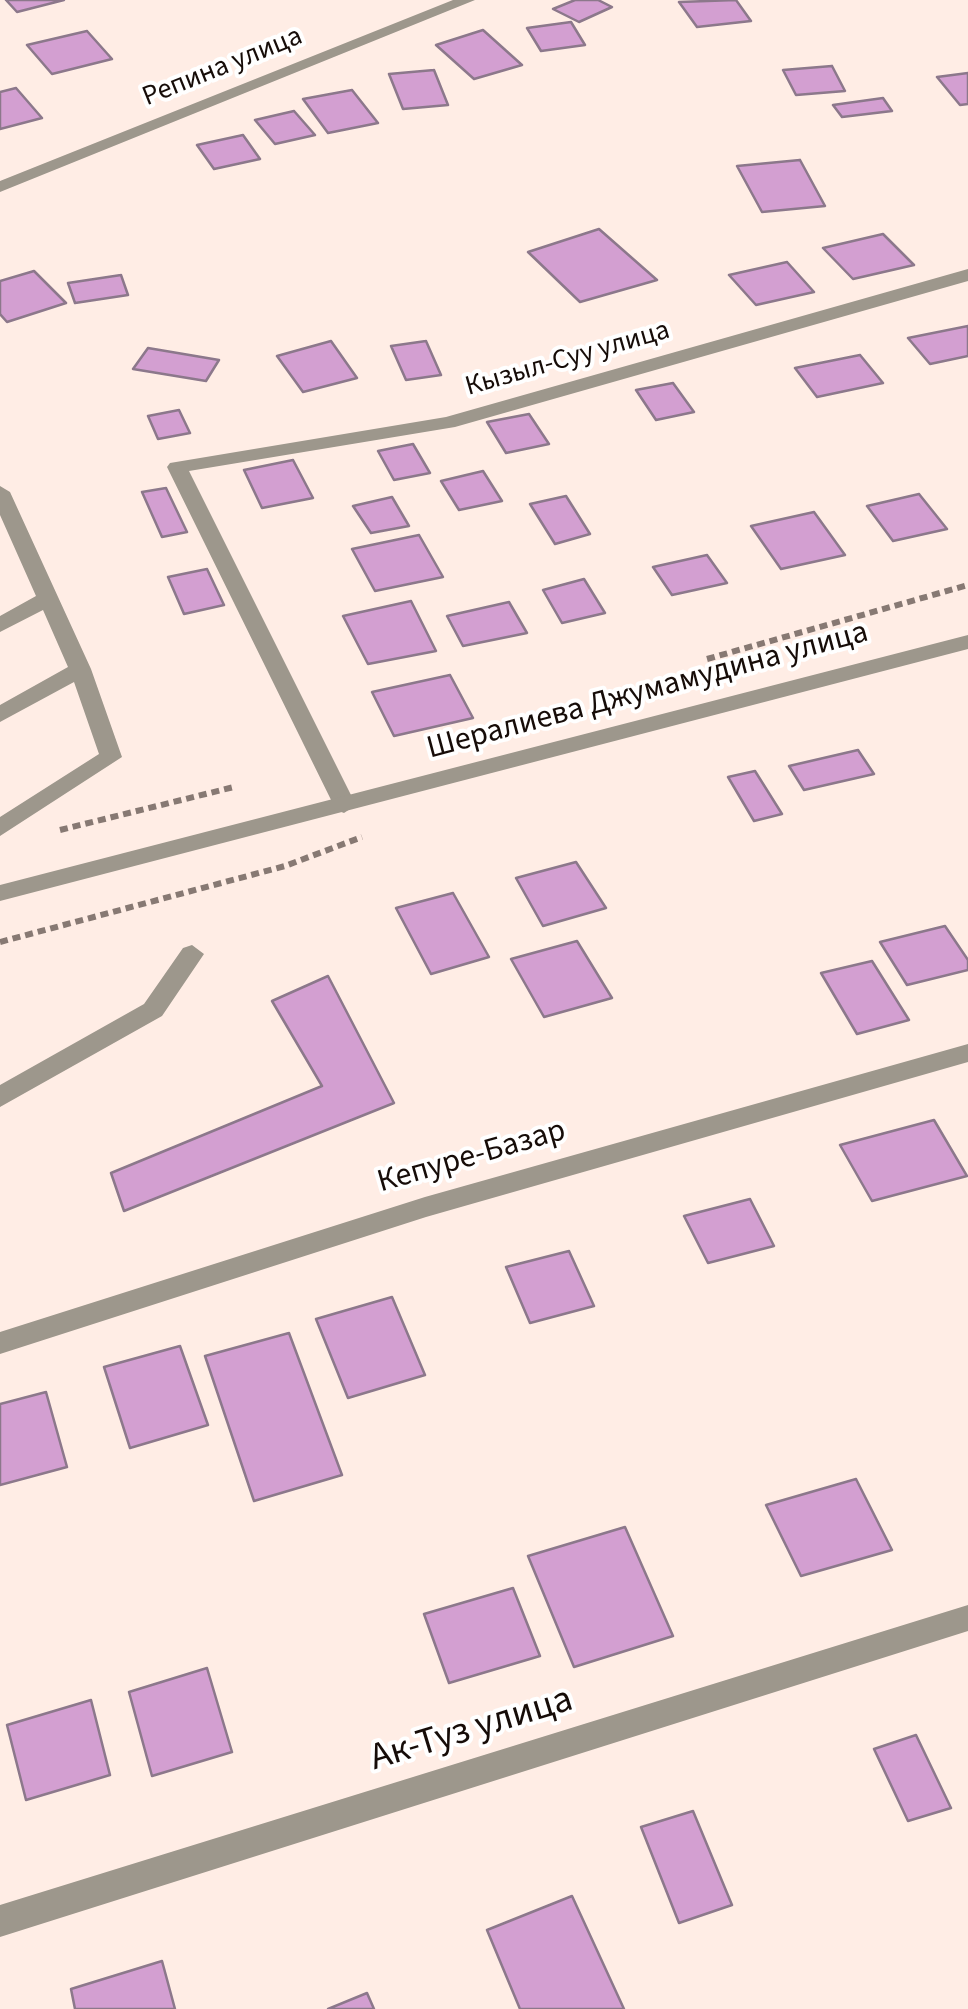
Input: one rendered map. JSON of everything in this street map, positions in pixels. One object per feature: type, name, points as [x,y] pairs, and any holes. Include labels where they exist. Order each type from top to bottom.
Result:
[{"type":"street","name":"Репина улица","points":[[0,187],[467,0]]},
{"type":"street","name":"Кызыл-Суу улица","points":[[344,805],[177,467],[448,423],[968,275]]},
{"type":"street","points":[[0,492],[7,532],[47,599],[80,669],[111,757],[0,828]]},
{"type":"street","points":[[0,624],[47,599]]},
{"type":"street","name":"Шералиева Джумамудина улица","points":[[0,893],[968,642]]},
{"type":"street","points":[[0,715],[80,669]]},
{"type":"street","points":[[0,1097],[153,1010],[192,954]]},
{"type":"street","name":"Кепуре-Базар","points":[[0,1343],[424,1207],[968,1053]]},
{"type":"street","name":"Ак-Туз улица","points":[[0,1920],[968,1618]]},
{"type":"path","points":[[707,659],[968,585]]},
{"type":"path","points":[[54,832],[234,787]]},
{"type":"path","points":[[0,942],[284,866],[334,844],[373,834]]},
{"type":"building","points":[[6,0],[64,0],[17,12]]},
{"type":"building","points":[[575,0],[598,0],[612,7],[579,22],[553,9]]},
{"type":"building","points":[[736,0],[751,21],[697,27],[679,2]]},
{"type":"building","points":[[571,22],[585,45],[541,51],[527,28]]},
{"type":"building","points":[[483,30],[522,65],[474,79],[436,45]]},
{"type":"building","points":[[87,31],[112,59],[52,74],[27,45]]},
{"type":"building","points":[[832,66],[845,91],[796,95],[783,70]]},
{"type":"building","points":[[434,70],[448,105],[403,109],[389,74]]},
{"type":"building","points":[[968,73],[968,104],[960,105],[937,77]]},
{"type":"building","points":[[16,88],[42,118],[0,129],[0,92]]},
{"type":"building","points":[[352,90],[378,123],[328,133],[303,99]]},
{"type":"building","points":[[883,98],[892,111],[842,117],[833,105]]},
{"type":"building","points":[[294,111],[315,135],[275,144],[255,120]]},
{"type":"building","points":[[243,135],[260,159],[214,169],[197,145]]},
{"type":"building","points":[[800,160],[825,206],[762,212],[737,166]]},
{"type":"building","points":[[599,229],[657,280],[580,302],[528,252]]},
{"type":"building","points":[[883,234],[914,265],[853,279],[823,248]]},
{"type":"building","points":[[787,262],[814,292],[756,305],[729,275]]},
{"type":"building","points":[[34,271],[66,303],[7,322],[0,314],[0,281]]},
{"type":"building","points":[[121,275],[128,295],[75,303],[68,283]]},
{"type":"building","points":[[968,326],[968,356],[930,364],[908,338]]},
{"type":"building","points":[[331,341],[357,378],[303,392],[277,356]]},
{"type":"building","points":[[426,341],[441,375],[406,380],[391,346]]},
{"type":"building","points":[[148,348],[219,360],[206,381],[133,369]]},
{"type":"building","points":[[860,355],[883,383],[817,397],[795,368]]},
{"type":"building","points":[[673,383],[694,412],[656,420],[636,390]]},
{"type":"building","points":[[179,410],[190,433],[158,439],[148,416]]},
{"type":"building","points":[[529,414],[549,444],[506,453],[487,422]]},
{"type":"building","points":[[413,444],[430,473],[394,480],[378,451]]},
{"type":"building","points":[[293,460],[313,498],[262,508],[244,470]]},
{"type":"building","points":[[483,471],[502,501],[459,510],[441,481]]},
{"type":"building","points":[[166,488],[187,532],[162,537],[142,492]]},
{"type":"building","points":[[919,494],[947,529],[893,541],[867,506]]},
{"type":"building","points":[[566,496],[590,534],[555,544],[530,504]]},
{"type":"building","points":[[392,497],[409,526],[371,533],[353,506]]},
{"type":"building","points":[[814,512],[845,555],[781,569],[751,526]]},
{"type":"building","points":[[419,535],[443,577],[375,591],[352,549]]},
{"type":"building","points":[[707,555],[727,583],[672,595],[653,567]]},
{"type":"building","points":[[207,569],[224,605],[184,614],[168,577]]},
{"type":"building","points":[[584,579],[605,613],[562,623],[543,590]]},
{"type":"building","points":[[411,601],[436,651],[368,664],[343,616]]},
{"type":"building","points":[[509,602],[527,633],[463,646],[447,616]]},
{"type":"building","points":[[450,675],[473,718],[394,736],[372,692]]},
{"type":"building","points":[[858,750],[874,774],[804,790],[789,766]]},
{"type":"building","points":[[755,771],[782,814],[754,821],[728,777]]},
{"type":"building","points":[[576,862],[606,908],[543,926],[516,878]]},
{"type":"building","points":[[453,893],[489,957],[431,974],[396,908]]},
{"type":"building","points":[[945,926],[968,960],[968,970],[907,985],[880,942]]},
{"type":"building","points":[[577,941],[612,998],[544,1017],[511,959]]},
{"type":"building","points":[[872,961],[909,1020],[857,1034],[821,973]]},
{"type":"building","points":[[328,976],[394,1103],[124,1211],[111,1173],[322,1086],[272,1001]]},
{"type":"building","points":[[934,1120],[967,1176],[872,1201],[840,1145]]},
{"type":"building","points":[[750,1199],[774,1246],[708,1263],[684,1216]]},
{"type":"building","points":[[569,1251],[594,1306],[530,1323],[506,1267]]},
{"type":"building","points":[[392,1297],[425,1375],[348,1398],[316,1319]]},
{"type":"building","points":[[289,1333],[342,1475],[254,1501],[205,1356]]},
{"type":"building","points":[[180,1346],[208,1425],[130,1448],[104,1367]]},
{"type":"building","points":[[46,1392],[67,1467],[0,1485],[0,1404]]},
{"type":"building","points":[[856,1479],[892,1550],[801,1576],[766,1505]]},
{"type":"building","points":[[625,1527],[673,1636],[574,1667],[528,1556]]},
{"type":"building","points":[[513,1588],[540,1656],[449,1683],[424,1614]]},
{"type":"building","points":[[207,1668],[232,1752],[152,1776],[129,1692]]},
{"type":"building","points":[[91,1700],[110,1775],[26,1800],[7,1725]]},
{"type":"building","points":[[916,1735],[951,1808],[908,1821],[874,1749]]},
{"type":"building","points":[[693,1811],[732,1905],[679,1923],[641,1827]]},
{"type":"building","points":[[572,1896],[624,2009],[520,2009],[487,1930]]},
{"type":"building","points":[[162,1961],[175,2009],[75,2009],[71,1989]]},
{"type":"building","points":[[367,1993],[374,2009],[328,2009]]}]
